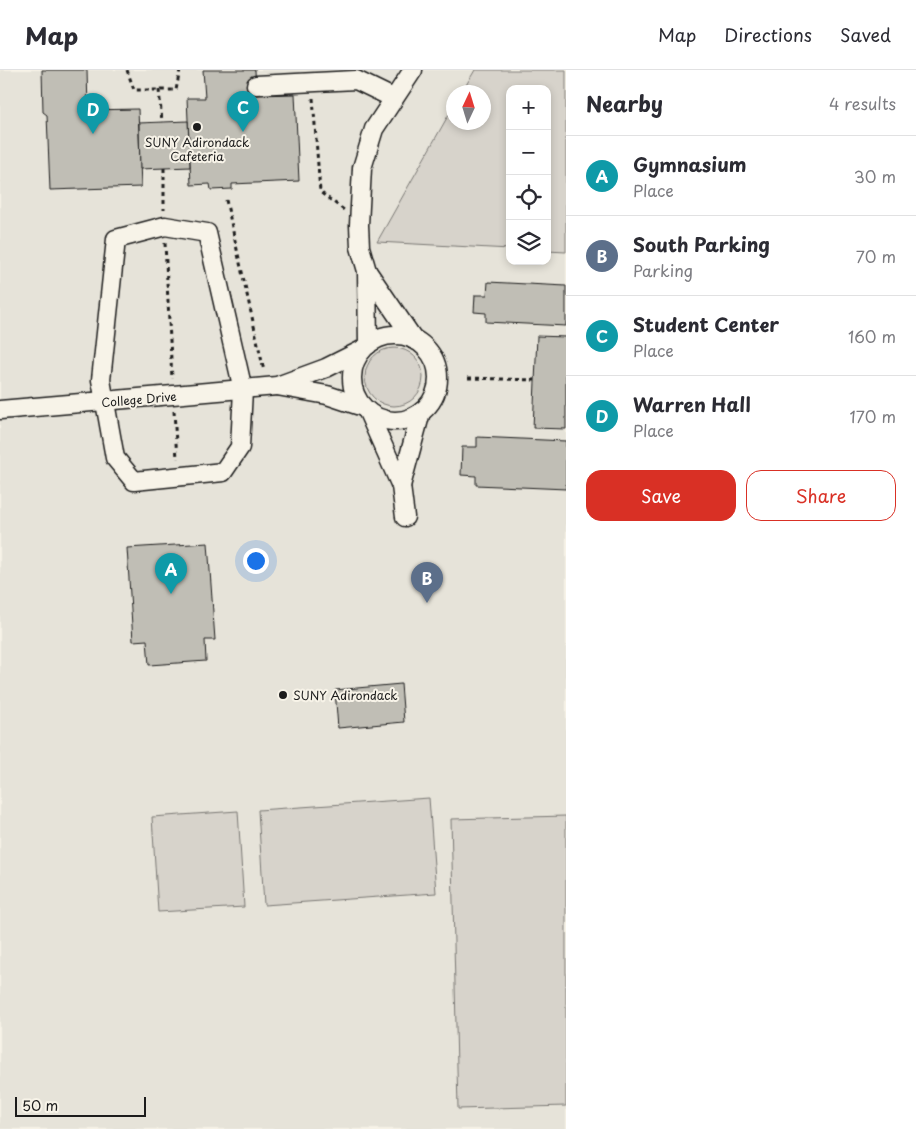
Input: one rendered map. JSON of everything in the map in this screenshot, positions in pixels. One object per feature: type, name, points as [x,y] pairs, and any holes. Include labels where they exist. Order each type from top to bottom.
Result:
[{"type":"lane","points":[[405,517],[401,486],[365,409],[353,389],[352,375],[355,362],[365,348],[367,270],[359,240],[362,168],[374,129],[413,70]]},
{"type":"lane","points":[[256,85],[356,80],[393,98]]},
{"type":"lane","points":[[165,226],[207,233],[243,390],[240,447],[223,472],[134,481],[115,458],[101,380],[116,239],[165,226]]},
{"type":"lane","points":[[277,386],[327,395],[365,409],[380,418],[394,421],[408,419],[421,412],[431,402],[437,389],[438,374],[434,360],[426,349],[414,340],[367,270]]},
{"type":"lane","points":[[277,386],[326,368],[386,336],[401,336],[414,340]]},
{"type":"lane","name":"College Drive","points":[[0,410],[277,386]]},
{"type":"lane","points":[[401,486],[421,412]]},
{"type":"path","points":[[127,70],[134,90],[176,90],[180,70]]},
{"type":"path","points":[[312,82],[320,192],[348,213]]},
{"type":"path","points":[[159,90],[162,122]]},
{"type":"path","points":[[164,168],[164,214]]},
{"type":"path","points":[[226,200],[264,374]]},
{"type":"path","points":[[165,236],[173,385]]},
{"type":"path","points":[[468,378],[535,380]]},
{"type":"path","points":[[174,404],[178,478]]},
{"type":"shaded area","name":"SUNY Adirondack","points":[[0,70],[566,70],[566,1129],[0,1129]]},
{"type":"shaded area","points":[[475,70],[566,70],[566,252],[551,251],[551,85],[506,85],[506,249],[377,242],[446,119],[446,130],[491,130],[491,85],[466,85]]},
{"type":"shaded area","points":[[388,348],[400,348],[415,356],[423,371],[423,383],[415,398],[400,406],[388,406],[373,398],[365,383],[365,371],[373,356]]},
{"type":"shaded area","points":[[429,798],[436,893],[264,905],[258,810]]},
{"type":"shaded area","points":[[238,811],[244,907],[158,912],[152,817]]},
{"type":"shaded area","points":[[566,816],[566,1106],[458,1109],[451,819]]},
{"type":"building","points":[[42,70],[87,70],[88,110],[138,109],[141,187],[50,190],[47,115],[43,112]]},
{"type":"building","points":[[203,70],[255,70],[256,95],[295,94],[299,181],[232,184],[232,189],[211,190],[210,184],[191,185],[187,98],[205,98]]},
{"type":"building","points":[[188,121],[190,167],[140,169],[139,123]]},
{"type":"building","points":[[488,282],[566,286],[566,326],[486,322],[486,313],[474,312],[475,295],[487,295]]},
{"type":"building","points":[[537,336],[566,337],[566,429],[533,428]]},
{"type":"building","points":[[477,437],[566,441],[566,489],[476,485],[476,476],[461,475],[462,447],[477,447]]},
{"type":"building","points":[[208,543],[215,640],[205,640],[206,661],[149,665],[147,640],[133,641],[127,548]]},
{"type":"building","points":[[401,684],[404,722],[338,728],[335,690]]},
{"type":"place","name":"SUNY Adirondack Cafeteria","points":[[197,127]]},
{"type":"place","name":"Student Center","points":[[243,132]]},
{"type":"place","name":"Warren Hall","points":[[93,134]]},
{"type":"place","name":"Gymnasium","points":[[171,594]]},
{"type":"place","name":"South Parking","points":[[427,603]]},
{"type":"place","name":"SUNY Adirondack","points":[[283,695]]}]
